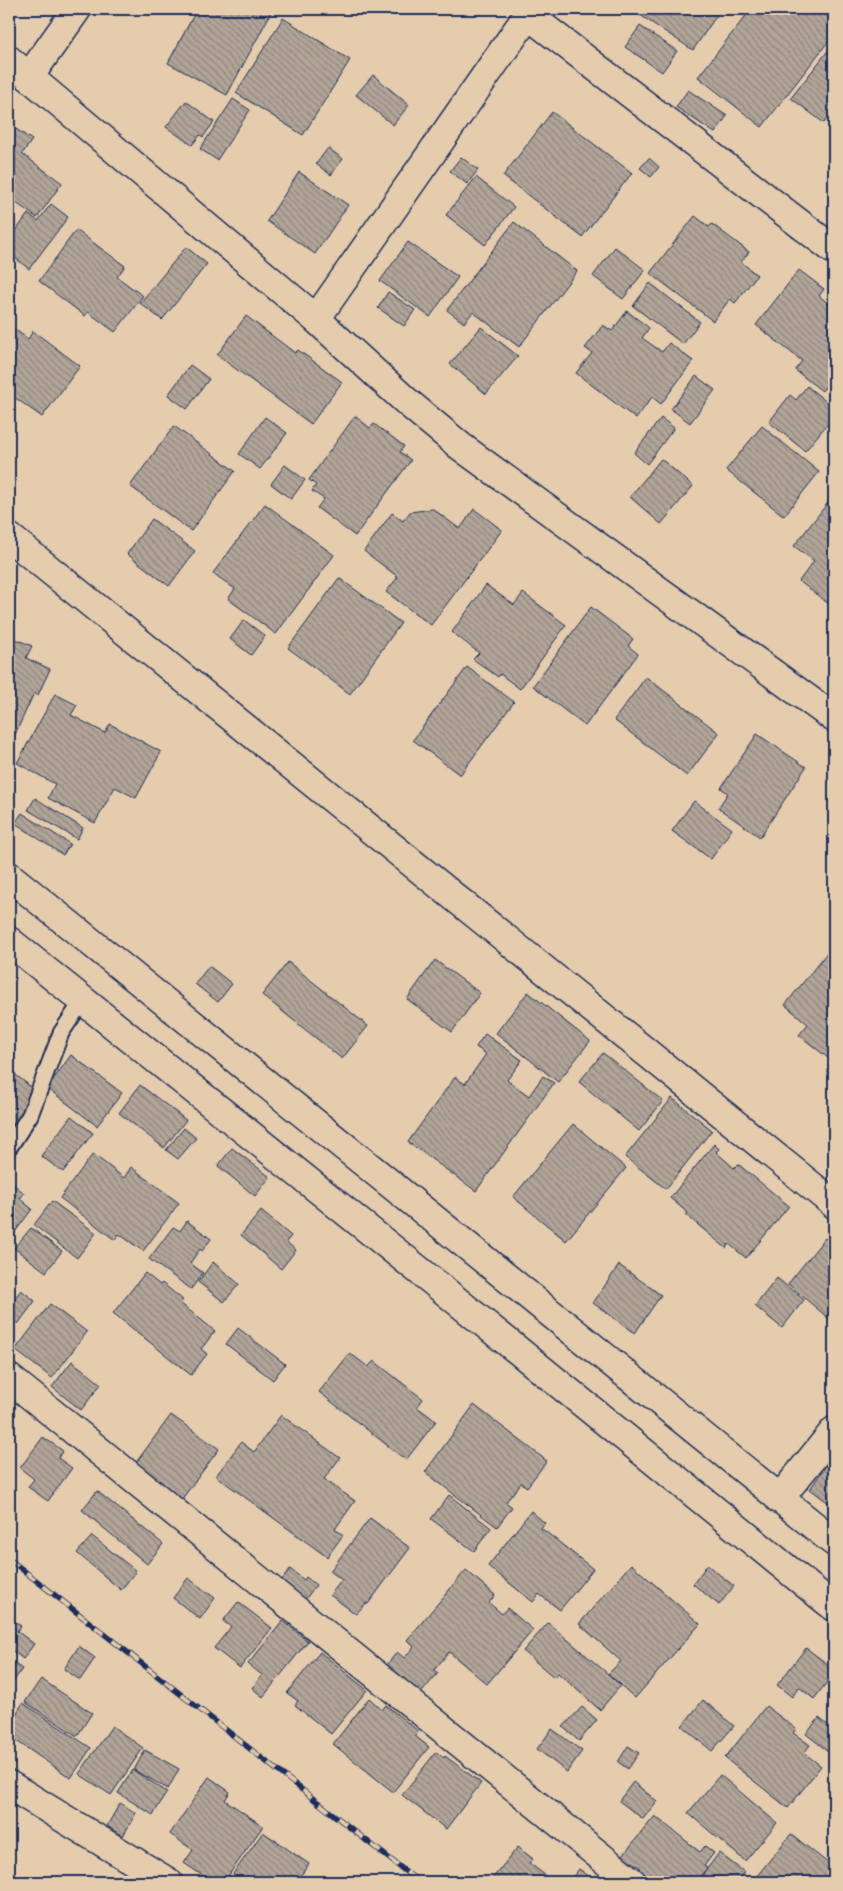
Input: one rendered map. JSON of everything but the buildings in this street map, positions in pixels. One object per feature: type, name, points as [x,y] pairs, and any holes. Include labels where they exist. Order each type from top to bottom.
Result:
[{"type":"street","points":[[77,9],[19,68],[316,318],[406,401],[460,446],[832,712]]},
{"type":"street","points":[[316,318],[530,12],[834,250]]},
{"type":"street","points":[[9,537],[834,1204]]},
{"type":"street","points":[[9,876],[834,1542]]},
{"type":"street","points":[[9,941],[834,1607]]},
{"type":"street","points":[[9,1378],[632,1882]]},
{"type":"street","points":[[779,1499],[834,1431]]},
{"type":"street","points":[[9,1785],[168,1882]]},
{"type":"lane","points":[[10,1146],[30,1115],[61,1033],[84,1000]]},
{"type":"railway","points":[[9,1559],[419,1882]]}]
